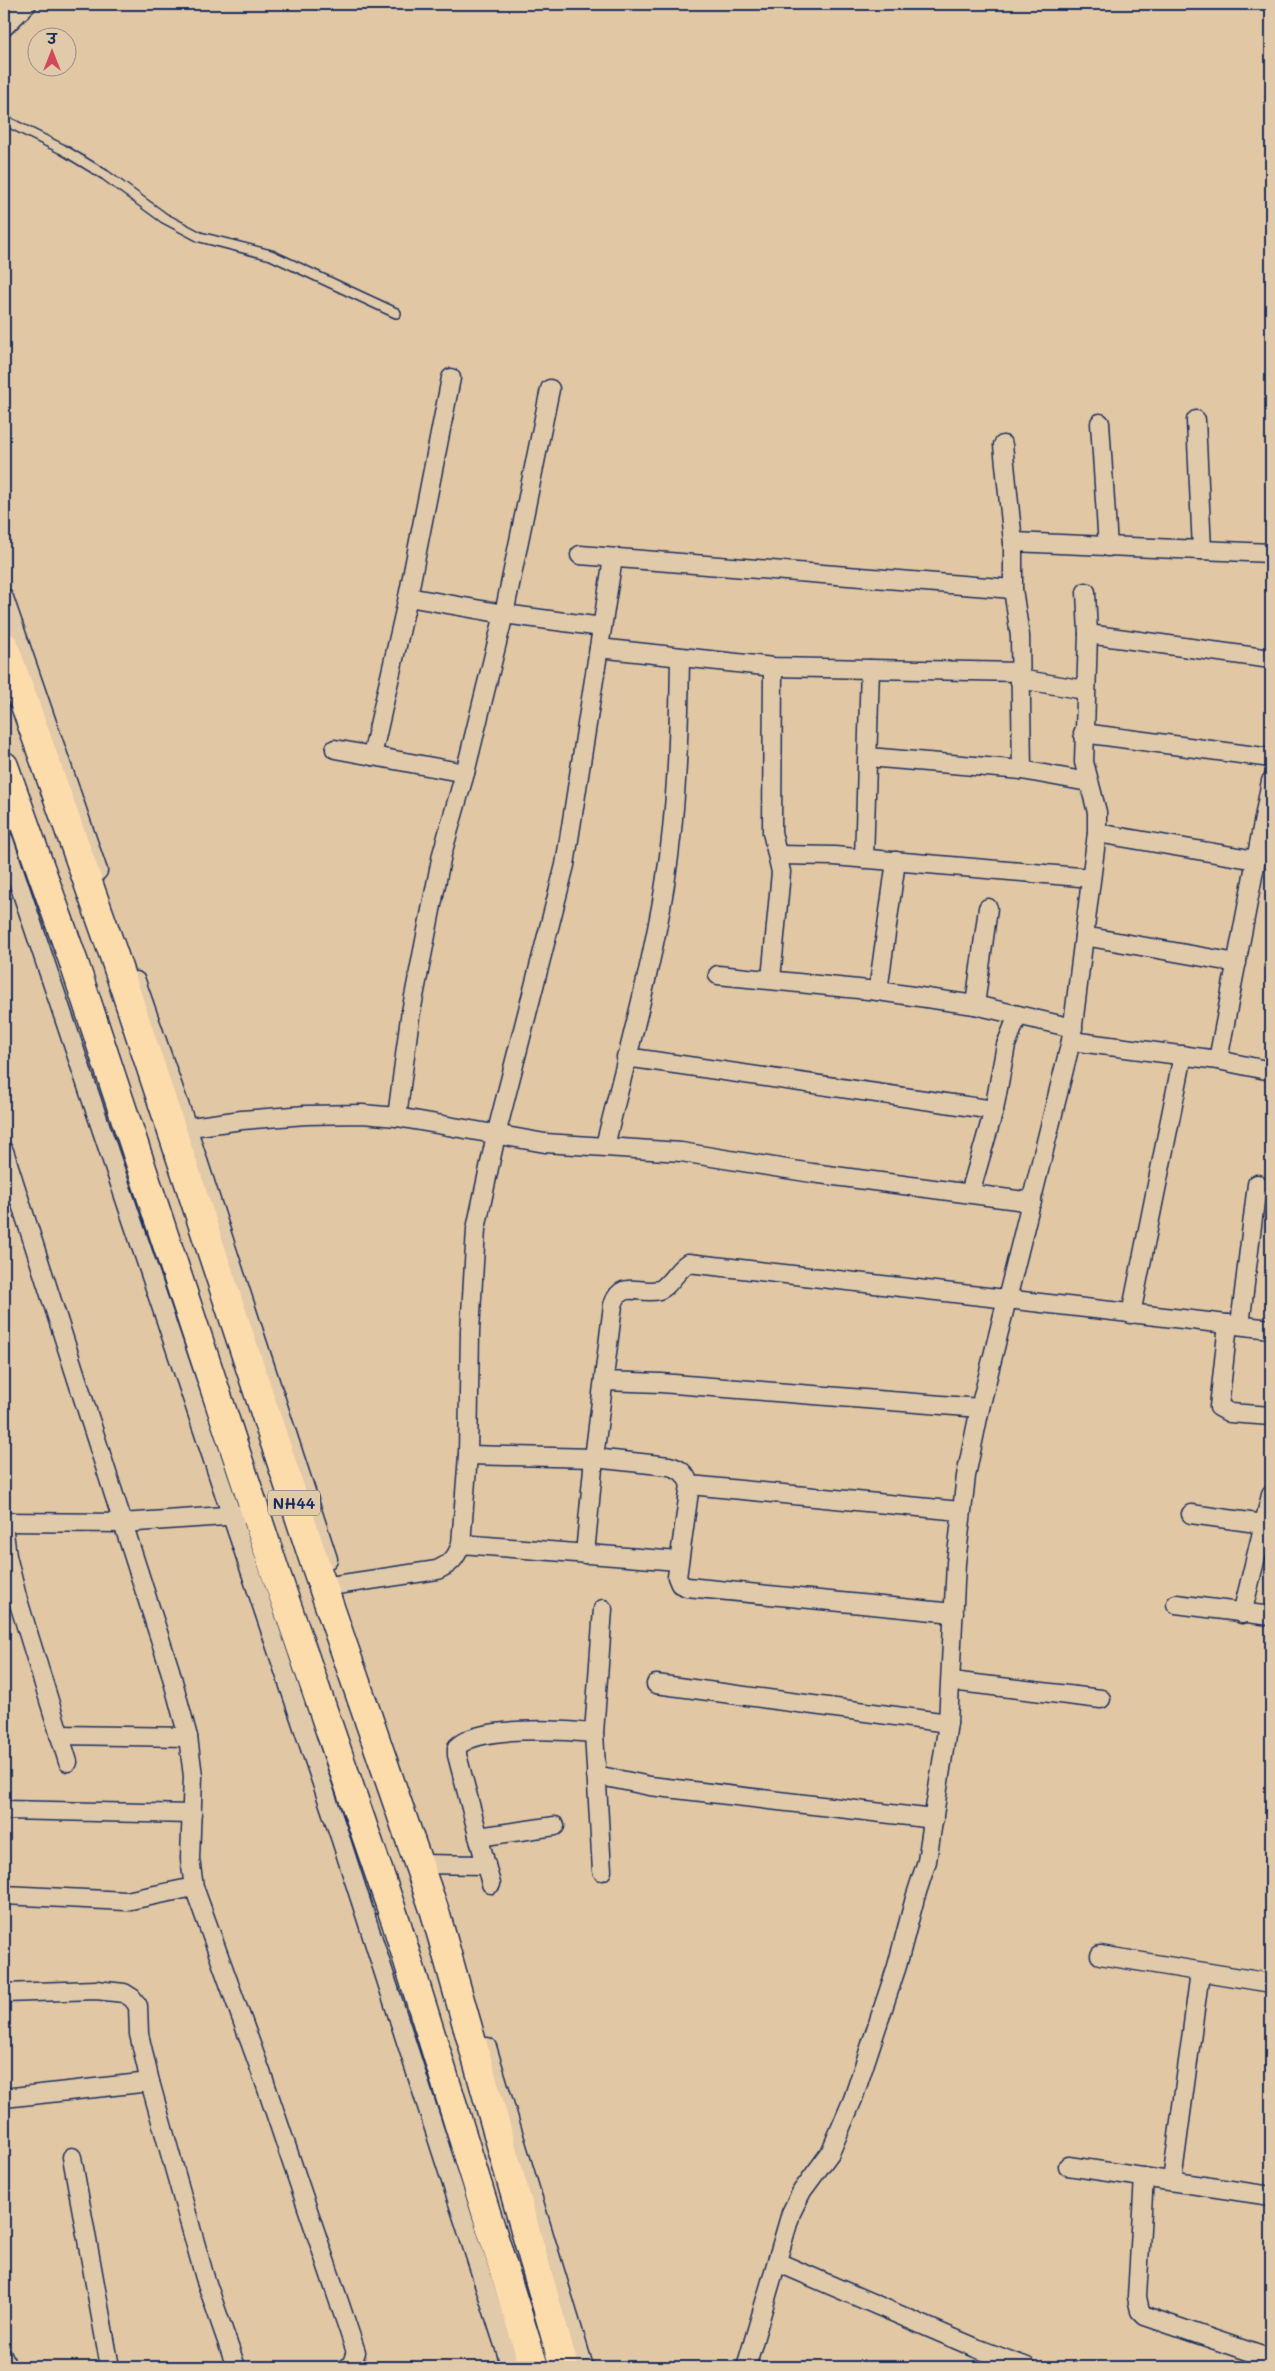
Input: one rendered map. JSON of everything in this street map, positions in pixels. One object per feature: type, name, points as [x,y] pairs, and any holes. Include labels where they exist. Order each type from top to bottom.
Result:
[{"type":"highway","name":"NH44","points":[[4,646],[113,953],[179,1128],[329,1586],[425,1864],[435,1912],[564,2367]]},
{"type":"highway","name":"NH44","points":[[4,766],[74,963],[243,1514],[396,1922],[534,2367]]},
{"type":"street","points":[[4,27],[27,4]]},
{"type":"street","points":[[372,756],[408,596],[451,378]]},
{"type":"street","points":[[396,1117],[410,1017],[442,854],[465,773],[504,614],[550,389]]},
{"type":"street","points":[[1196,420],[1202,550]]},
{"type":"street","points":[[1100,424],[1108,546]]},
{"type":"street","points":[[1003,445],[1013,542],[1013,589],[1020,636],[1019,675],[1022,770]]},
{"type":"street","points":[[1013,542],[1271,553]]},
{"type":"street","points":[[580,555],[1013,589]]},
{"type":"street","points":[[329,1586],[437,1570],[450,1564],[457,1556],[461,1544],[468,1455],[470,1331],[476,1229],[496,1134],[565,865],[613,558]]},
{"type":"street","points":[[746,2367],[791,2213],[802,2191],[830,2153],[853,2099],[897,1966],[914,1898],[927,1861],[948,1723],[960,1511],[980,1408],[1072,1034],[1092,878],[1097,833],[1097,812],[1084,762],[1083,733],[1088,634],[1086,592]]},
{"type":"street","points":[[408,596],[504,614],[602,627]]},
{"type":"street","points":[[4,598],[179,1128],[242,1120],[306,1115],[362,1114],[396,1117],[545,1143],[681,1152],[812,1173],[1032,1202]]},
{"type":"street","points":[[1088,634],[1271,659]]},
{"type":"street","points":[[599,648],[773,667],[1019,675],[1085,690]]},
{"type":"street","points":[[605,1146],[665,884],[674,814],[678,752],[680,657]]},
{"type":"street","points":[[771,979],[781,872],[779,856],[772,832],[773,667]]},
{"type":"street","points":[[864,859],[870,669]]},
{"type":"street","points":[[1083,733],[1271,758]]},
{"type":"street","points":[[335,749],[465,773]]},
{"type":"street","points":[[868,757],[1022,770],[1088,782]]},
{"type":"street","points":[[1218,1060],[1271,781]]},
{"type":"street","points":[[1097,833],[1256,860]]},
{"type":"street","points":[[4,840],[243,1514],[341,1840],[511,2367]]},
{"type":"street","points":[[779,856],[800,854],[1092,878]]},
{"type":"street","points":[[878,991],[896,861]]},
{"type":"street","points":[[975,1005],[988,908]]},
{"type":"street","points":[[1084,936],[1237,963]]},
{"type":"street","points":[[718,975],[878,991],[975,1005],[1018,1015],[1072,1034],[1271,1070]]},
{"type":"street","points":[[970,1193],[994,1110],[1006,1045],[1018,1015]]},
{"type":"street","points":[[1131,1314],[1183,1055]]},
{"type":"street","points":[[626,1057],[994,1110]]},
{"type":"street","points":[[4,1151],[170,1670],[188,1737],[193,1776],[190,1859],[194,1887],[266,2082],[356,2352],[351,2366],[347,2367]]},
{"type":"street","points":[[1257,1184],[1219,1407],[1223,1411],[1230,1413],[1271,1416]]},
{"type":"street","points":[[585,1554],[594,1458],[613,1305],[616,1295],[622,1290],[661,1290],[679,1268],[688,1263],[1271,1329]]},
{"type":"street","points":[[604,1381],[662,1383],[980,1408]]},
{"type":"street","points":[[468,1455],[594,1458],[669,1466],[680,1469],[686,1475],[690,1485],[677,1577],[680,1584],[687,1587],[954,1613]]},
{"type":"street","points":[[690,1485],[960,1511]]},
{"type":"street","points":[[1242,1614],[1271,1495]]},
{"type":"street","points":[[4,1522],[122,1523],[243,1514]]},
{"type":"street","points":[[1191,1514],[1264,1524]]},
{"type":"street","points":[[4,1532],[11,1575],[68,1762]]},
{"type":"street","points":[[461,1544],[678,1562]]},
{"type":"street","points":[[1176,1604],[1242,1614],[1271,1616]]},
{"type":"street","points":[[602,1871],[594,1733],[603,1609]]},
{"type":"street","points":[[951,1681],[1100,1699]]},
{"type":"street","points":[[656,1684],[948,1723]]},
{"type":"street","points":[[491,1884],[457,1755],[457,1747],[464,1740],[528,1730],[546,1729],[594,1733]]},
{"type":"street","points":[[59,1735],[188,1737]]},
{"type":"street","points":[[596,1775],[650,1786],[934,1819]]},
{"type":"street","points":[[4,1810],[192,1814]]},
{"type":"street","points":[[478,1837],[555,1826]]},
{"type":"street","points":[[486,1865],[425,1864],[584,2367]]},
{"type":"street","points":[[4,1895],[126,1901],[194,1887]]},
{"type":"street","points":[[1100,1955],[1271,1983]]},
{"type":"street","points":[[1172,2181],[1200,1972]]},
{"type":"street","points":[[4,1993],[96,1990],[124,1993],[132,1998],[138,2006],[140,2034],[150,2082],[205,2278],[236,2367]]},
{"type":"street","points":[[4,2098],[150,2082]]},
{"type":"street","points":[[72,2157],[110,2367]]},
{"type":"street","points":[[1068,2166],[1271,2196]]},
{"type":"street","points":[[1144,2177],[1137,2297],[1140,2311],[1145,2316],[1271,2359]]},
{"type":"street","points":[[777,2262],[976,2348],[1027,2367]]},
{"type":"street","points":[[4,2358],[6,2367]]},
{"type":"lane","points":[[4,120],[69,153],[105,175],[164,218],[193,233],[271,255],[396,313]]}]
